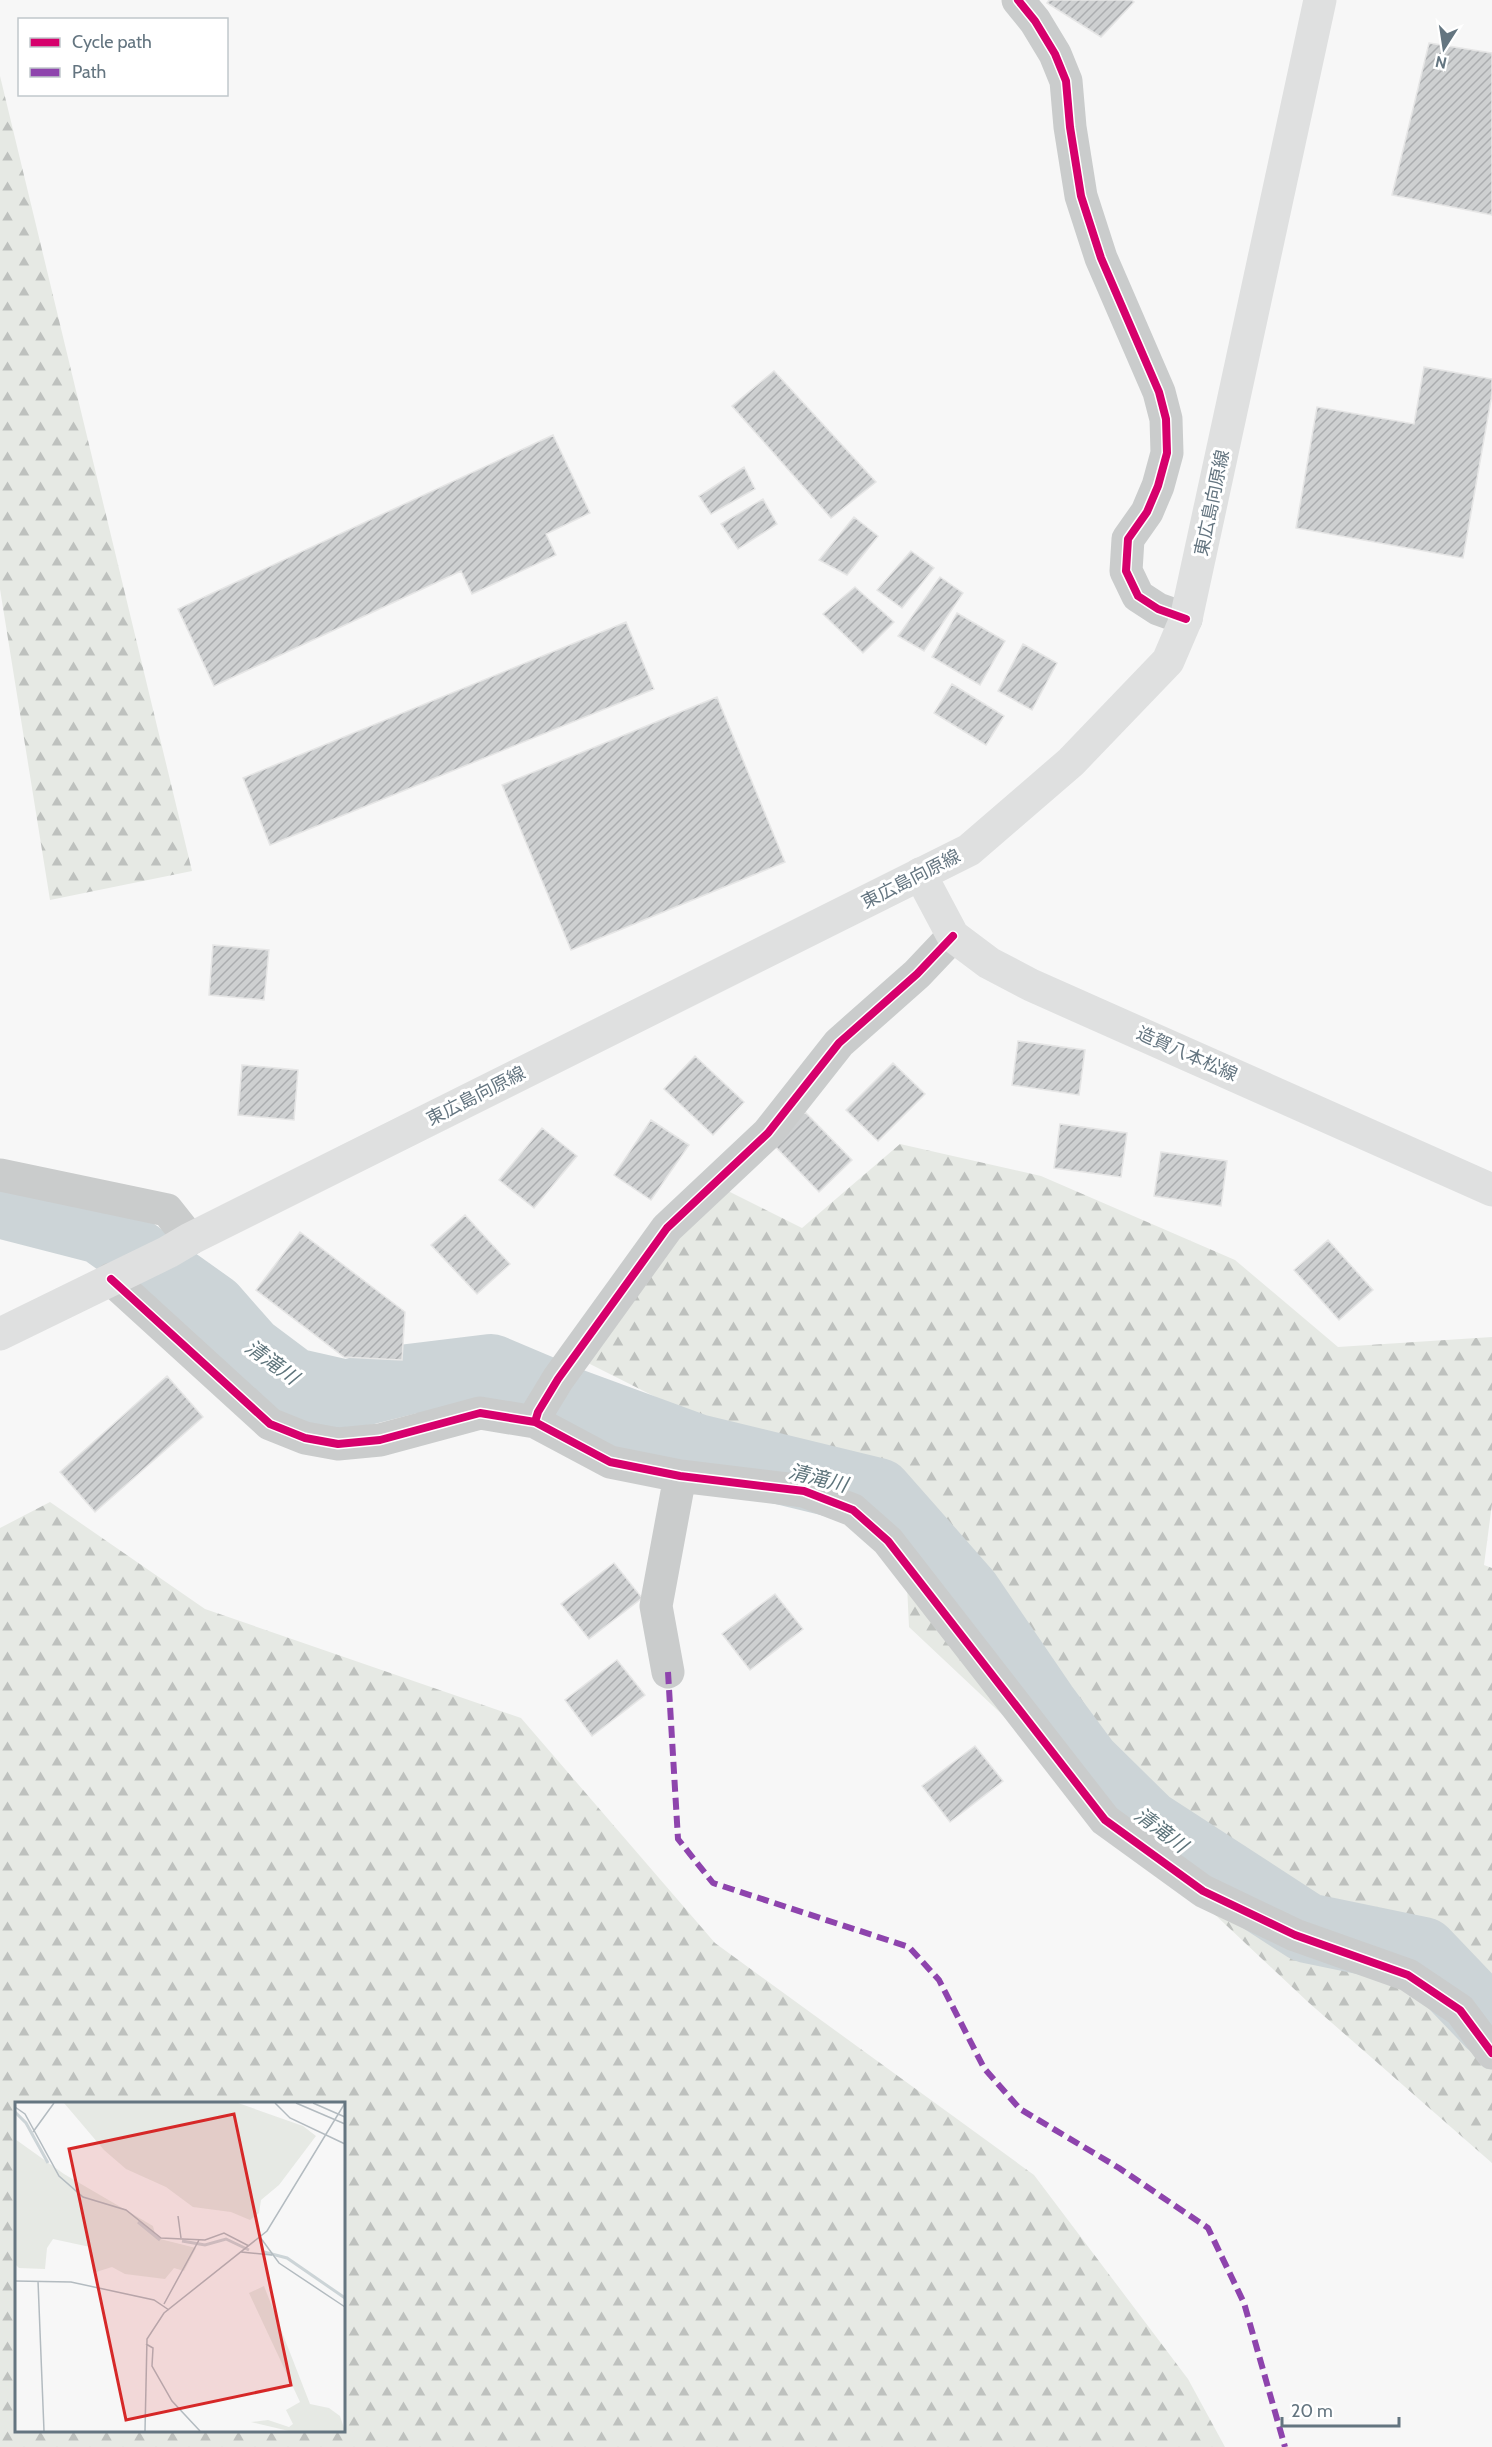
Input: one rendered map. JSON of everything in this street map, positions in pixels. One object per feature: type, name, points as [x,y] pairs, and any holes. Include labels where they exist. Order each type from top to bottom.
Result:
[{"type":"main road","name":"東広島向原線","points":[[0,1334],[969,850],[1071,762],[1168,661],[1186,619],[1320,0]]},
{"type":"main road","name":"造賀八本松線","points":[[920,874],[953,936],[989,963],[1031,985],[1492,1190]]},
{"type":"street","points":[[1017,0],[1035,21],[1055,54],[1066,81],[1070,127],[1081,196],[1101,258],[1159,392],[1166,419],[1167,453],[1158,486],[1147,512],[1128,539],[1126,572],[1138,597],[1158,609],[1186,619]]},
{"type":"street","points":[[536,1417],[558,1379],[668,1228],[768,1133],[839,1043],[917,974],[953,936]]},
{"type":"street","points":[[0,1175],[167,1210],[179,1246]]},
{"type":"street","points":[[111,1279],[270,1424],[305,1438],[338,1444],[380,1440],[480,1413],[536,1417],[610,1462],[680,1476],[804,1491],[853,1510],[888,1541],[1105,1820],[1203,1890],[1295,1935],[1408,1975],[1460,2010],[1492,2053]]},
{"type":"street","points":[[668,1672],[656,1606],[680,1476]]},
{"type":"green space","points":[[0,76],[192,871],[50,900],[0,589]]},
{"type":"green space","points":[[900,1144],[1041,1176],[1235,1260],[1338,1347],[1492,1337],[1492,1504],[1484,1565],[1492,1568],[1492,2163],[1308,2002],[909,1627],[904,1522],[574,1356],[714,1184],[802,1228]]},
{"type":"green space","points":[[50,1502],[205,1609],[521,1718],[715,1943],[1034,2175],[1188,2379],[1225,2447],[0,2447],[0,1528]]},
{"type":"building","points":[[1049,0],[1131,0],[1134,2],[1101,37],[1047,3]]},
{"type":"building","points":[[1429,43],[1492,53],[1492,215],[1392,195]]},
{"type":"building","points":[[1424,367],[1492,379],[1492,394],[1463,558],[1296,528],[1317,407],[1414,424]]},
{"type":"building","points":[[774,371],[876,482],[831,518],[732,406]]},
{"type":"building","points":[[553,435],[590,513],[546,534],[556,555],[472,594],[461,571],[214,686],[178,609]]},
{"type":"building","points":[[744,467],[755,489],[711,514],[699,496]]},
{"type":"building","points":[[763,499],[777,524],[738,549],[721,524]]},
{"type":"building","points":[[854,517],[878,536],[847,575],[819,560]]},
{"type":"building","points":[[911,551],[934,568],[902,608],[877,590]]},
{"type":"building","points":[[940,577],[963,593],[924,651],[898,636]]},
{"type":"building","points":[[855,587],[894,622],[863,653],[823,614]]},
{"type":"building","points":[[957,613],[1005,641],[980,685],[932,657]]},
{"type":"building","points":[[626,622],[654,689],[270,845],[243,778]]},
{"type":"building","points":[[1023,644],[1057,663],[1032,710],[998,691]]},
{"type":"building","points":[[952,684],[1004,716],[986,745],[934,713]]},
{"type":"building","points":[[717,697],[785,862],[571,950],[502,785]]},
{"type":"building","points":[[213,945],[269,950],[264,1000],[209,995]]},
{"type":"building","points":[[1018,1041],[1085,1050],[1079,1095],[1012,1085]]},
{"type":"building","points":[[695,1056],[744,1102],[713,1135],[664,1089]]},
{"type":"building","points":[[893,1063],[925,1094],[878,1141],[846,1110]]},
{"type":"building","points":[[242,1065],[298,1070],[294,1120],[238,1115]]},
{"type":"building","points":[[805,1112],[852,1160],[819,1192],[773,1144]]},
{"type":"building","points":[[651,1120],[689,1145],[651,1200],[614,1175]]},
{"type":"building","points":[[1060,1124],[1127,1133],[1121,1177],[1054,1168]]},
{"type":"building","points":[[542,1128],[577,1156],[534,1208],[499,1180]]},
{"type":"building","points":[[1161,1152],[1227,1161],[1221,1206],[1154,1196]]},
{"type":"building","points":[[465,1215],[510,1264],[477,1294],[431,1245]]},
{"type":"building","points":[[300,1232],[405,1312],[402,1360],[344,1357],[256,1290]]},
{"type":"building","points":[[1328,1240],[1373,1290],[1339,1320],[1294,1270]]},
{"type":"building","points":[[167,1376],[203,1417],[95,1512],[60,1472]]},
{"type":"building","points":[[614,1563],[642,1598],[589,1639],[561,1604]]},
{"type":"building","points":[[775,1594],[803,1629],[750,1670],[722,1634]]},
{"type":"building","points":[[617,1660],[645,1695],[592,1736],[565,1700]]},
{"type":"building","points":[[975,1746],[1003,1781],[950,1822],[922,1786]]},
{"type":"waterway","name":"清滝川","points":[[0,1203],[101,1229],[212,1308],[249,1350],[293,1383],[346,1395],[409,1379],[491,1369],[569,1402],[697,1449],[878,1493],[966,1593],[1043,1706],[1086,1764],[1147,1824],[1307,1928],[1423,1952],[1492,2024]]},
{"type":"marked path","points":[[668,1672],[678,1839],[713,1883],[909,1947],[939,1980],[984,2068],[1020,2109],[1119,2168],[1208,2228],[1244,2303],[1285,2447]]},
{"type":"cycle path","points":[[1018,0],[1035,21],[1055,54],[1066,81],[1070,127],[1081,196],[1101,258],[1159,392],[1166,419],[1167,453],[1158,486],[1147,512],[1128,539],[1126,571],[1138,596],[1158,609],[1186,619]]},
{"type":"cycle path","points":[[535,1422],[538,1412],[558,1379],[667,1228],[768,1133],[839,1043],[917,974],[953,936]]},
{"type":"cycle path","points":[[111,1279],[270,1424],[305,1438],[338,1444],[380,1440],[480,1413],[535,1422],[610,1462],[680,1476],[804,1491],[853,1510],[888,1541],[1105,1820],[1203,1891],[1295,1935],[1408,1975],[1460,2010],[1492,2053]]}]
